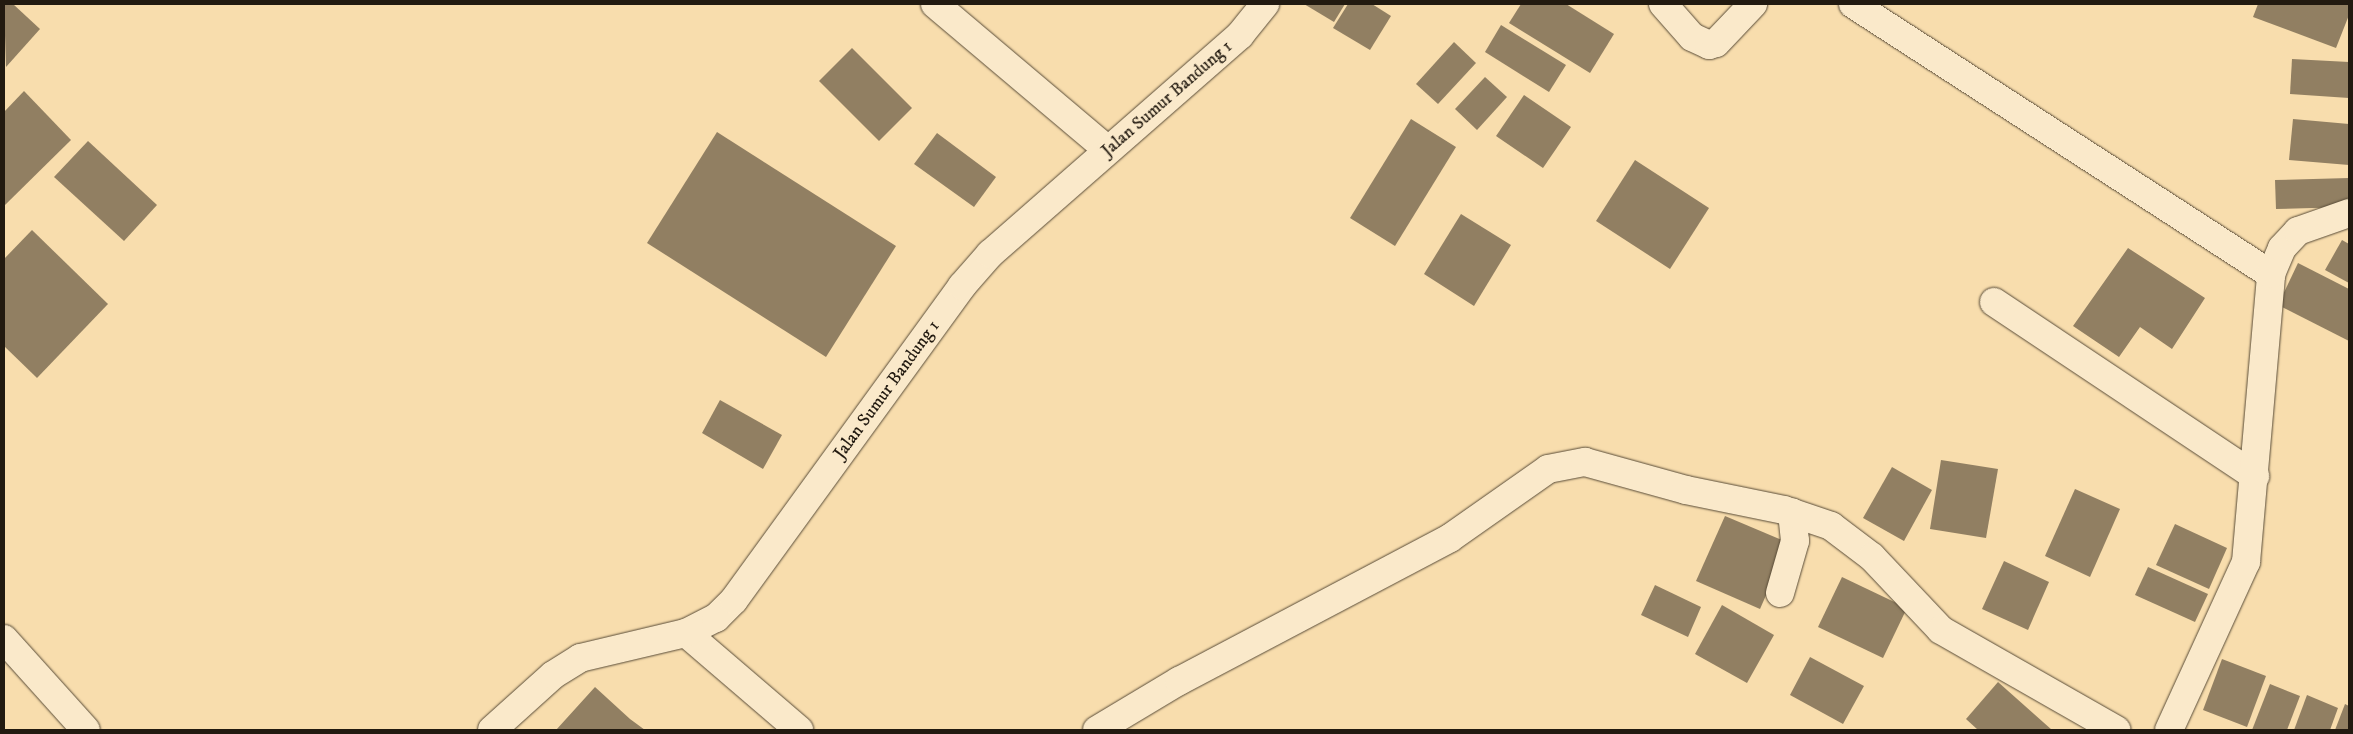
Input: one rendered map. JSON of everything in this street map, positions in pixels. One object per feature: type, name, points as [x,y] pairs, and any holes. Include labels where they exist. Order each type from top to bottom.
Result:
[{"type":"street","points":[[935,4],[1108,150]]},
{"type":"street","name":"Jalan Sumur Bandung 1","points":[[492,730],[553,675],[580,658],[686,633],[716,618],[734,600],[968,280],[1108,150],[1240,35],[1266,4]]},
{"type":"street","points":[[1663,4],[1692,37],[1709,45],[1716,43],[1753,4]]},
{"type":"street","points":[[1853,4],[2271,274]]},
{"type":"street","points":[[2169,730],[2243,572],[2255,476],[2271,274],[2282,248],[2298,231],[2349,213]]},
{"type":"street","points":[[1994,302],[2255,476]]},
{"type":"street","points":[[1097,730],[1179,681],[1450,538],[1548,470],[1561,465],[1603,465],[1686,490],[1792,512],[1831,526],[1872,557],[1941,630],[2086,721],[2116,730]]},
{"type":"street","points":[[1780,593],[1795,541],[1792,512]]},
{"type":"street","points":[[686,633],[799,730]]},
{"type":"street","points":[[4,638],[86,730]]},
{"type":"building","points":[[4,4],[13,4],[40,29],[6,67]]},
{"type":"building","points":[[1304,4],[1345,4],[1334,22]]},
{"type":"building","points":[[1348,4],[1372,4],[1391,16],[1370,50],[1333,28]]},
{"type":"building","points":[[1521,4],[1566,4],[1614,34],[1590,73],[1509,23]]},
{"type":"building","points":[[2258,4],[2349,4],[2349,15],[2336,48],[2253,17]]},
{"type":"building","points":[[1501,25],[1566,65],[1549,92],[1485,52]]},
{"type":"building","points":[[1454,42],[1476,63],[1438,104],[1416,84]]},
{"type":"building","points":[[852,48],[912,108],[879,141],[819,81]]},
{"type":"building","points":[[2292,59],[2349,62],[2349,98],[2290,94]]},
{"type":"building","points":[[1485,77],[1507,97],[1477,130],[1455,109]]},
{"type":"building","points":[[24,91],[71,140],[4,206],[4,112]]},
{"type":"building","points":[[1524,95],[1571,127],[1543,168],[1496,136]]},
{"type":"building","points":[[1411,119],[1456,147],[1395,246],[1350,218]]},
{"type":"building","points":[[2293,119],[2349,124],[2349,165],[2289,160]]},
{"type":"building","points":[[717,132],[896,246],[826,357],[647,243]]},
{"type":"building","points":[[937,133],[996,177],[974,207],[914,164]]},
{"type":"building","points":[[88,141],[157,205],[124,241],[54,177]]},
{"type":"building","points":[[1635,160],[1709,208],[1670,269],[1596,221]]},
{"type":"building","points":[[2349,178],[2349,207],[2276,209],[2275,180]]},
{"type":"building","points":[[1461,214],[1511,245],[1474,306],[1424,274]]},
{"type":"building","points":[[32,230],[108,304],[37,378],[4,346],[4,259]]},
{"type":"building","points":[[2342,240],[2349,244],[2349,283],[2325,270]]},
{"type":"building","points":[[2128,248],[2205,298],[2172,349],[2140,327],[2119,357],[2073,326]]},
{"type":"building","points":[[2298,263],[2349,289],[2349,341],[2278,305]]},
{"type":"building","points":[[720,400],[782,435],[763,469],[702,433]]},
{"type":"building","points":[[1941,460],[1998,469],[1986,538],[1930,529]]},
{"type":"building","points":[[1892,467],[1932,490],[1904,541],[1863,518]]},
{"type":"building","points":[[2075,489],[2120,509],[2090,577],[2045,556]]},
{"type":"building","points":[[1725,516],[1789,543],[1760,609],[1696,581]]},
{"type":"building","points":[[2175,524],[2227,548],[2209,589],[2156,565]]},
{"type":"building","points":[[2004,561],[2049,582],[2028,630],[1982,609]]},
{"type":"building","points":[[2148,567],[2208,594],[2195,622],[2135,595]]},
{"type":"building","points":[[1842,577],[1907,608],[1883,658],[1818,627]]},
{"type":"building","points":[[1655,585],[1701,607],[1688,637],[1641,615]]},
{"type":"building","points":[[1722,605],[1774,635],[1747,683],[1695,654]]},
{"type":"building","points":[[1810,657],[1864,686],[1843,724],[1790,695]]},
{"type":"building","points":[[2222,659],[2266,676],[2247,727],[2203,710]]},
{"type":"building","points":[[1998,682],[2052,730],[1978,730],[1966,719]]},
{"type":"building","points":[[2270,684],[2300,696],[2287,730],[2252,730]]},
{"type":"building","points":[[595,687],[630,719],[645,730],[556,730]]},
{"type":"building","points":[[2307,695],[2338,708],[2330,730],[2294,730]]},
{"type":"building","points":[[2345,704],[2349,706],[2349,730],[2335,730]]}]
